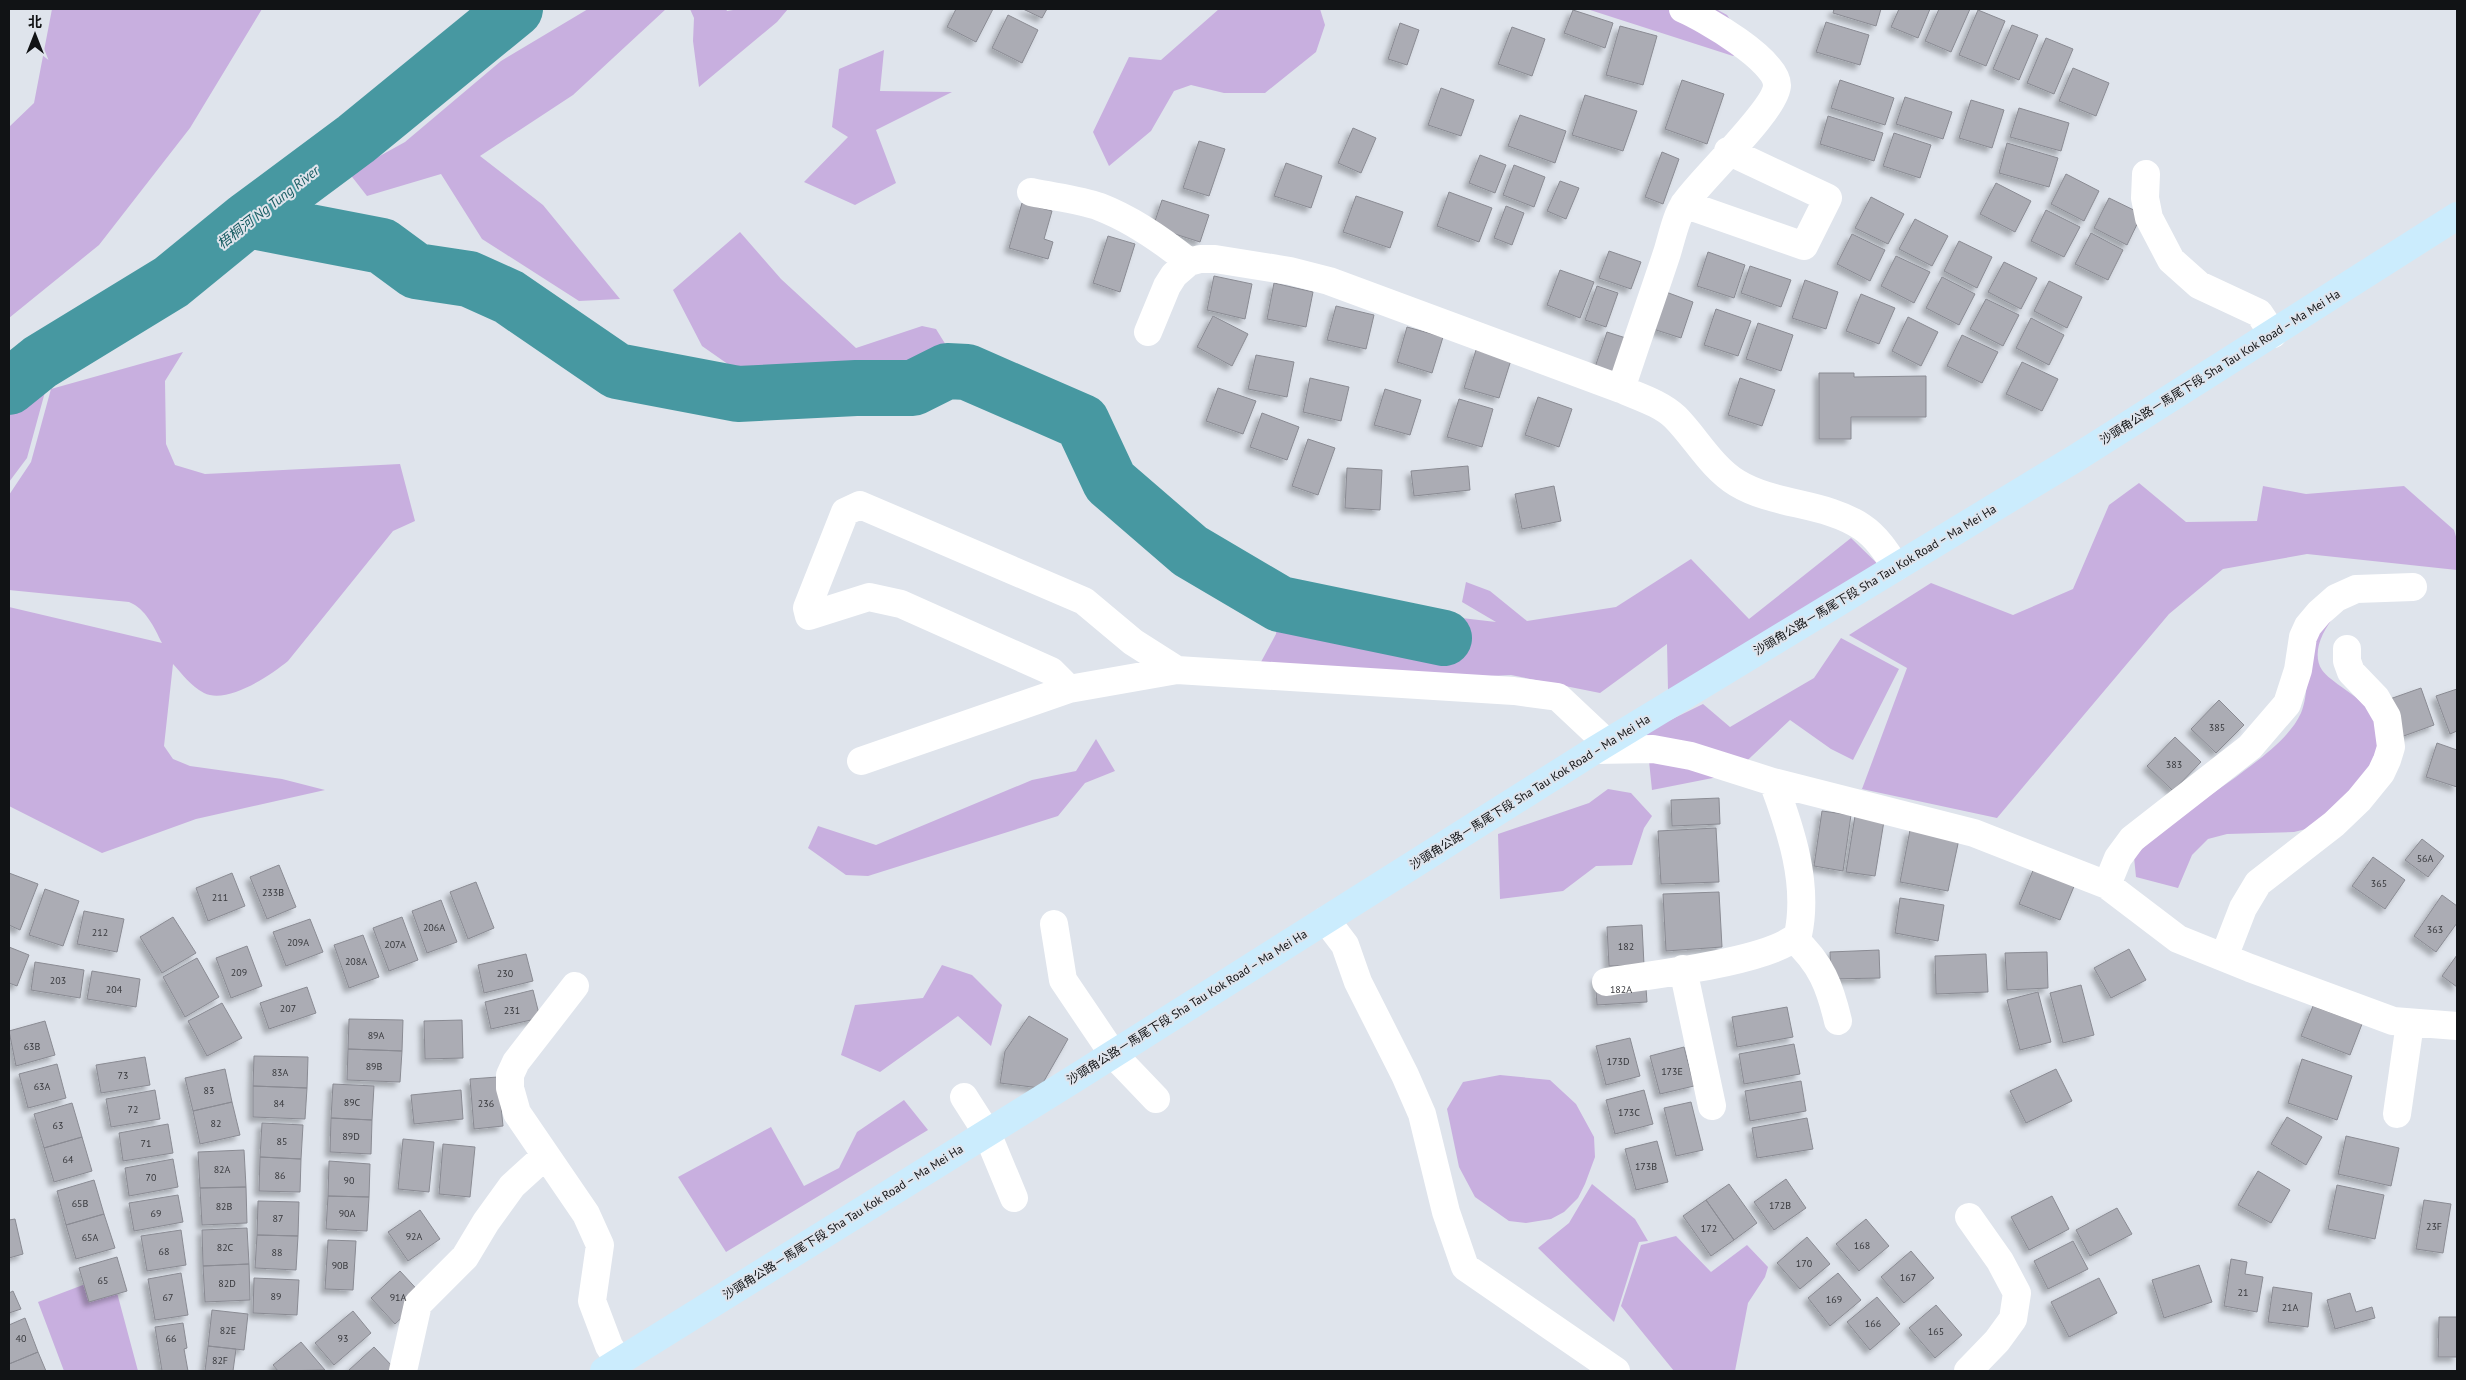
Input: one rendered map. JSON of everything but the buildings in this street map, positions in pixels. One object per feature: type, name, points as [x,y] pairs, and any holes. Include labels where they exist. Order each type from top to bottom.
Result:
[{"type":"main road","name":"沙頭角公路－馬尾下段 Sha Tau Kok Road – Ma Mei Ha","points":[[612,1366],[987,1133],[1601,746],[1896,567],[2273,334],[2457,216]]},
{"type":"street","points":[[1621,389],[1684,204],[1728,151],[1758,121],[1773,99],[1777,85],[1774,74],[1758,56],[1697,15],[1682,9]]},
{"type":"street","points":[[1684,204],[1804,246],[1828,198],[1728,151]]},
{"type":"street","points":[[2146,174],[2145,198],[2149,218],[2171,260],[2199,284],[2259,313],[2273,334]]},
{"type":"street","points":[[1031,192],[1107,210],[1172,248],[1189,262]]},
{"type":"street","points":[[1148,332],[1166,286],[1180,268],[1189,262],[1200,259],[1215,259],[1252,263],[1330,281],[1621,389],[1664,408],[1675,417],[1714,463],[1735,482],[1762,495],[1833,514],[1862,527],[1883,547],[1896,567]]},
{"type":"street","points":[[1069,689],[1050,671],[900,604],[869,597],[809,616],[807,608],[845,512],[860,505],[1084,601],[1134,642],[1177,670]]},
{"type":"street","points":[[2107,885],[2118,858],[2132,839],[2250,747],[2287,704],[2298,670],[2303,637],[2308,626],[2319,613],[2336,598],[2356,589],[2413,587]]},
{"type":"street","points":[[2224,957],[2243,908],[2258,884],[2334,824],[2360,800],[2381,772],[2387,760],[2391,747],[2387,717],[2376,698],[2351,672],[2347,661],[2348,649]]},
{"type":"street","points":[[861,761],[1069,689],[1177,670],[1514,691],[1558,697],[1601,746],[1653,749],[1691,756],[1773,782],[1974,833],[2107,885],[2178,939],[2394,1021],[2457,1026]]},
{"type":"street","points":[[1606,982],[1764,953],[1794,939],[1799,930],[1800,884],[1792,835],[1773,782]]},
{"type":"street","points":[[1326,920],[1345,945],[1358,982],[1405,1075],[1422,1114],[1446,1212],[1465,1267],[1616,1371]]},
{"type":"street","points":[[1054,924],[1064,980],[1113,1054],[1156,1099]]},
{"type":"street","points":[[1794,939],[1817,963],[1832,998],[1838,1021]]},
{"type":"street","points":[[1683,968],[1712,1106]]},
{"type":"street","points":[[575,986],[516,1062],[510,1075],[512,1099],[517,1113],[586,1214],[600,1244],[592,1301],[609,1346],[612,1366]]},
{"type":"street","points":[[2397,1114],[2410,1023]]},
{"type":"street","points":[[964,1097],[987,1133],[1014,1198]]},
{"type":"street","points":[[403,1371],[418,1304],[465,1257],[498,1204],[512,1186],[545,1156]]},
{"type":"street","points":[[1968,1371],[1997,1341],[2013,1319],[2017,1293],[2000,1260],[1969,1217]]},
{"type":"shaded area","points":[[52,9],[262,9],[190,128],[99,245],[9,318],[9,127],[34,103]]},
{"type":"shaded area","points":[[588,9],[666,9],[573,95],[480,156],[543,205],[620,299],[579,301],[482,239],[441,174],[367,196],[349,173],[405,142],[501,61]]},
{"type":"shaded area","points":[[690,9],[726,9],[727,11],[739,9],[788,9],[777,22],[699,87],[693,41],[694,18]]},
{"type":"shaded area","points":[[1219,9],[1320,9],[1325,25],[1316,52],[1265,93],[1224,93],[1191,85],[1174,91],[1151,131],[1109,166],[1093,132],[1129,57],[1161,60]]},
{"type":"shaded area","points":[[1587,9],[1716,9],[1727,15],[1745,42],[1741,52],[1733,56]]},
{"type":"shaded area","points":[[884,50],[880,91],[952,92],[876,130],[896,183],[855,205],[804,182],[848,137],[832,127],[839,69]]},
{"type":"shaded area","points":[[740,232],[781,279],[856,348],[922,326],[936,329],[954,358],[925,372],[883,384],[872,363],[742,374],[702,346],[673,290]]},
{"type":"shaded area","points":[[183,352],[165,381],[166,444],[175,465],[205,474],[400,464],[415,521],[393,531],[288,661],[271,674],[236,692],[214,696],[204,693],[195,687],[173,664],[164,746],[173,759],[190,766],[282,779],[325,790],[196,819],[102,853],[9,806],[9,607],[162,643],[145,614],[129,602],[9,590],[9,495],[31,462],[51,389]]},
{"type":"shaded area","points":[[45,392],[27,458],[9,482],[9,408]]},
{"type":"shaded area","points":[[2139,483],[2186,522],[2257,521],[2263,486],[2306,494],[2404,486],[2454,530],[2457,540],[2457,570],[2307,554],[2223,569],[2169,614],[1997,818],[1862,789],[1907,668],[1849,635],[1931,583],[2013,615],[2073,589],[2109,505]]},
{"type":"shaded area","points":[[1851,538],[1887,573],[1668,690],[1667,644],[1600,693],[1511,675],[1247,688],[1276,634],[1281,580],[1367,607],[1496,622],[1462,602],[1466,582],[1490,591],[1527,621],[1616,607],[1691,559],[1749,619]]},
{"type":"shaded area","points":[[2334,617],[2322,635],[2318,649],[2319,663],[2322,670],[2331,679],[2367,706],[2372,712],[2380,762],[2314,827],[2294,832],[2227,834],[2208,839],[2192,855],[2178,888],[2136,877],[2134,857],[2183,815],[2263,756],[2281,740],[2296,722],[2304,706],[2307,688],[2309,641]]},
{"type":"shaded area","points":[[1841,638],[1899,669],[1853,760],[1831,749],[1790,720],[1733,774],[1652,790],[1646,732],[1703,704],[1730,727],[1814,678]]},
{"type":"shaded area","points":[[1096,739],[1115,771],[1085,783],[1058,816],[868,876],[846,875],[808,848],[818,826],[876,845],[1032,780],[1076,771]]},
{"type":"shaded area","points":[[1608,789],[1631,793],[1652,816],[1644,828],[1632,865],[1596,866],[1563,891],[1500,899],[1498,834],[1589,803]]},
{"type":"shaded area","points":[[942,965],[972,975],[1002,1005],[991,1046],[958,1016],[880,1072],[841,1055],[855,1005],[923,998]]},
{"type":"shaded area","points":[[1500,1075],[1550,1080],[1576,1104],[1594,1137],[1595,1157],[1578,1198],[1564,1212],[1551,1219],[1526,1223],[1509,1221],[1475,1197],[1459,1167],[1447,1109],[1463,1082]]},
{"type":"shaded area","points":[[904,1100],[928,1130],[726,1252],[678,1177],[771,1127],[804,1186],[839,1168],[857,1132]]},
{"type":"shaded area","points":[[1592,1184],[1635,1219],[1648,1241],[1639,1242],[1614,1322],[1538,1248],[1569,1223]]},
{"type":"shaded area","points":[[1676,1236],[1711,1272],[1747,1245],[1768,1267],[1765,1277],[1748,1303],[1735,1371],[1674,1371],[1621,1306],[1641,1245]]},
{"type":"shaded area","points":[[112,1274],[138,1371],[64,1371],[38,1302]]},
{"type":"waterway","name":"梧桐河 Ng Tung River","points":[[9,387],[40,362],[171,282],[247,220],[356,139],[515,9]]},
{"type":"waterway","points":[[247,220],[382,246],[416,271],[469,279],[509,297],[617,371],[738,394],[856,388],[913,388],[947,371],[967,372],[1082,422],[1110,482],[1190,551],[1280,604],[1444,638]]}]
